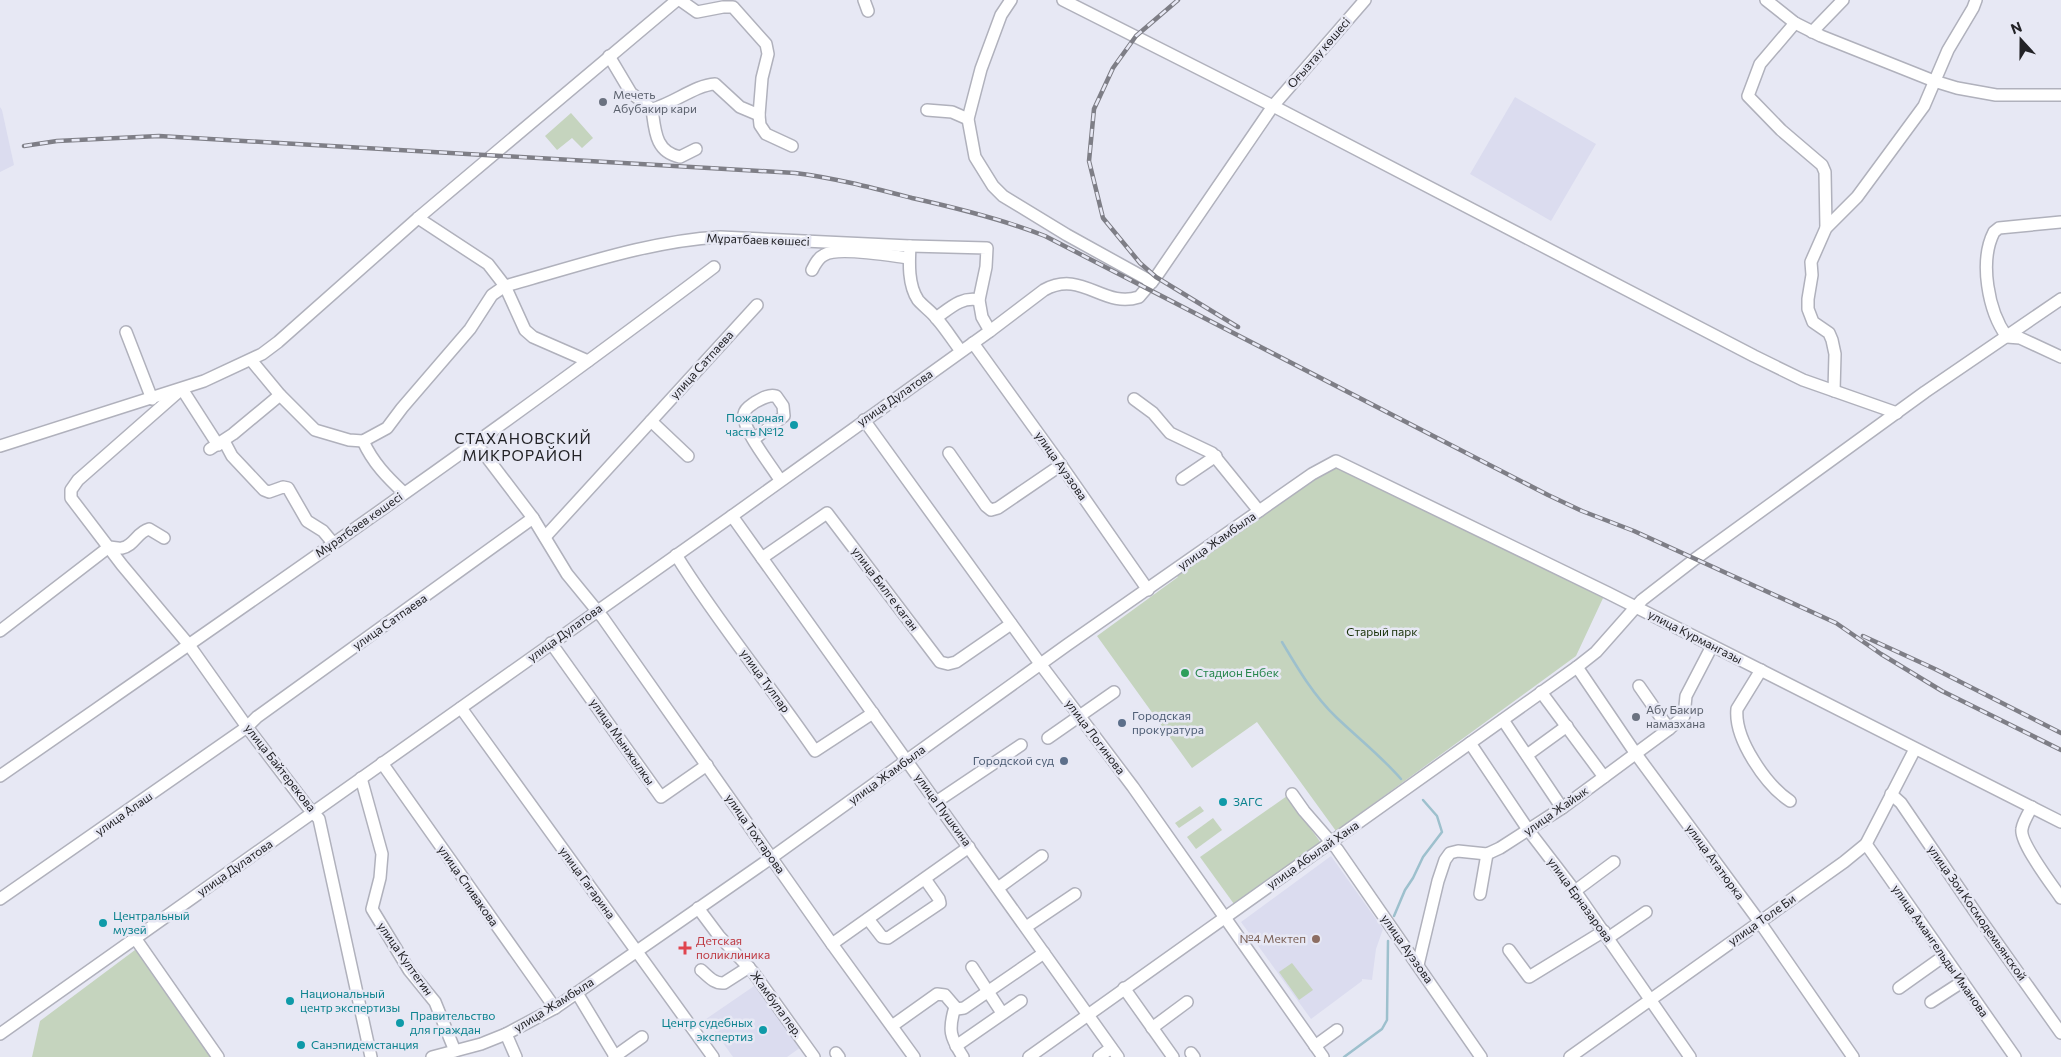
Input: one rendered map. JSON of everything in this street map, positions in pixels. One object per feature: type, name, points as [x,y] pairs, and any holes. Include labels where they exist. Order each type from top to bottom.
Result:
[{"type":"street","points":[[0,446],[182,389],[251,360],[278,342],[418,218],[495,155],[609,56],[679,0],[697,12],[722,7],[733,7],[766,44],[768,54],[762,78],[760,124],[766,134],[792,146]]},
{"type":"street","points":[[1011,0],[1001,15],[981,69],[968,118],[974,158],[1003,196],[1067,235],[1152,282]]},
{"type":"street","points":[[1063,0],[1273,106],[1695,326],[1803,380],[1897,413]]},
{"type":"street","name":"Оғызтау көшесі","points":[[1142,294],[1273,106],[1365,0]]},
{"type":"street","points":[[1766,0],[1812,32],[1934,81],[1957,88],[1996,95],[2061,95]]},
{"type":"street","points":[[1812,32],[1843,0]]},
{"type":"street","points":[[1834,391],[1835,354],[1831,336],[1813,322],[1808,309],[1812,275],[1811,262],[1826,228],[1857,197],[1924,106],[1948,50],[1976,0]]},
{"type":"street","points":[[1795,22],[1760,64],[1748,96],[1781,130],[1822,165],[1825,172],[1826,228]]},
{"type":"street","points":[[609,56],[632,93],[652,109],[659,145],[666,152],[680,157],[696,148]]},
{"type":"street","points":[[652,109],[664,106],[706,86],[715,84],[740,107],[759,115]]},
{"type":"street","points":[[926,110],[952,112],[968,118]]},
{"type":"street","points":[[418,218],[488,264],[505,286],[525,330],[533,337],[588,362]]},
{"type":"street","points":[[2061,222],[1999,228],[1990,239],[1988,251],[1988,291],[2003,332],[2007,337],[2020,338],[2061,358]]},
{"type":"street","name":"Мұратбаев көшесі","points":[[505,286],[650,247],[692,238],[720,237],[910,252],[987,248],[986,267],[979,300]]},
{"type":"street","points":[[812,270],[819,259],[826,253],[910,252],[912,288],[914,293],[961,351]]},
{"type":"street","name":"Мұратбаев көшесі","points":[[0,776],[476,442],[629,332],[714,267]]},
{"type":"street","name":"улица Дулатова","points":[[0,1034],[461,708],[596,610],[732,516],[990,331],[1044,290],[1053,286],[1072,283],[1117,299],[1134,299],[1142,294]]},
{"type":"street","points":[[251,360],[280,395],[315,430],[354,442],[363,441],[387,428],[470,329],[492,295],[505,286]]},
{"type":"street","points":[[936,318],[967,298],[979,300],[982,317],[990,331]]},
{"type":"street","name":"улица Абылай Хана","points":[[1029,1057],[1576,667],[1596,652],[1635,607],[1695,559],[1897,413],[2061,299]]},
{"type":"street","name":"улица Сатпаева","points":[[545,537],[757,305]]},
{"type":"street","points":[[126,332],[152,399]]},
{"type":"street","name":"улица Ауэзова","points":[[973,342],[1062,465],[1148,590]]},
{"type":"street","points":[[182,389],[217,445],[232,456],[264,490],[270,492],[283,487],[288,488],[307,521],[323,531],[334,543]]},
{"type":"street","name":"улица Байтерекова","points":[[182,389],[78,480],[71,490],[73,503],[90,521],[122,565],[189,645],[247,727],[307,806],[320,819],[371,1057]]},
{"type":"street","points":[[217,445],[280,395]]},
{"type":"street","points":[[1134,399],[1153,413],[1170,433],[1201,446],[1216,456],[1259,512]]},
{"type":"street","name":"улица Логинова","points":[[864,420],[1011,624],[1133,788],[1323,1057]]},
{"type":"street","points":[[651,421],[688,456]]},
{"type":"street","points":[[754,439],[780,480]]},
{"type":"street","points":[[363,441],[373,461],[384,475],[404,493]]},
{"type":"street","points":[[476,442],[545,537]]},
{"type":"street","points":[[949,453],[986,506],[991,510],[998,508],[1062,465]]},
{"type":"street","points":[[1182,479],[1216,456]]},
{"type":"street","name":"улица Курмангазы","points":[[1327,464],[1336,461],[1341,463],[1635,607],[2061,822]]},
{"type":"street","name":"улица Жамбыла","points":[[432,1057],[506,1034],[555,1008],[771,858],[1067,645],[1327,464]]},
{"type":"street","name":"улица Билге каган","points":[[762,558],[827,513],[940,662],[948,664],[956,662],[1011,624]]},
{"type":"street","name":"улица Пушкина","points":[[732,516],[1115,1052]]},
{"type":"street","name":"улица Сатпаева","points":[[247,727],[257,717],[533,518]]},
{"type":"street","points":[[0,631],[110,547],[122,548],[129,545],[140,533],[149,529],[164,538]]},
{"type":"street","name":"улица Тохтарова","points":[[545,537],[567,574],[596,610],[914,1057]]},
{"type":"street","name":"улица Тулпар","points":[[676,555],[815,751],[873,713]]},
{"type":"street","name":"улица Мынжылкы","points":[[551,643],[661,797],[707,765]]},
{"type":"street","name":"улица Жайык","points":[[1487,854],[1529,831],[1562,808],[1684,716],[1686,696],[1712,646]]},
{"type":"street","name":"улица Ататюрка","points":[[1576,667],[1636,754],[1759,921],[1853,1057]]},
{"type":"street","points":[[1761,670],[1737,709],[1736,716],[1745,745],[1754,761],[1774,788],[1790,801]]},
{"type":"street","points":[[1639,686],[1669,729]]},
{"type":"street","points":[[1048,738],[1114,692]]},
{"type":"street","points":[[1541,692],[1604,777]]},
{"type":"street","name":"улица Гагарина","points":[[461,708],[713,1057]]},
{"type":"street","points":[[1503,720],[1562,808]]},
{"type":"street","points":[[1527,754],[1567,726]]},
{"type":"street","name":"улица Алаш","points":[[0,899],[247,727]]},
{"type":"street","name":"улица Ерназарова","points":[[1470,743],[1529,831],[1575,891],[1690,1057]]},
{"type":"street","points":[[936,802],[1020,745]]},
{"type":"street","name":"улица Толе Би","points":[[1578,1055],[1650,1000],[1844,862],[1866,844],[1915,749]]},
{"type":"street","name":"улица Спивакова","points":[[382,763],[555,1008]]},
{"type":"street","name":"улица Култегин","points":[[362,778],[382,854],[380,878],[372,909],[409,970],[435,1002],[455,1051]]},
{"type":"street","name":"улица Ауэзова","points":[[1292,794],[1331,843],[1481,1057]]},
{"type":"street","name":"улица Зои Космодемьянской","points":[[1892,794],[1902,803],[1980,919],[2061,1033]]},
{"type":"street","points":[[2032,807],[2022,829],[2022,836],[2061,898]]},
{"type":"street","name":"улица Амангельды Иманова","points":[[1866,844],[2015,1057]]},
{"type":"street","points":[[832,944],[969,847]]},
{"type":"street","points":[[1418,965],[1445,860],[1450,853],[1458,851],[1487,854],[1480,894]]},
{"type":"street","points":[[998,888],[1042,856]]},
{"type":"street","points":[[1575,891],[1614,862]]},
{"type":"street","points":[[868,919],[882,937],[888,938],[940,903],[925,879]]},
{"type":"street","points":[[1026,927],[1075,894]]},
{"type":"street","name":"Жамбула пер.","points":[[698,908],[719,936],[749,967],[809,1055]]},
{"type":"street","points":[[1509,950],[1529,977],[1646,912]]},
{"type":"street","points":[[135,938],[218,1057]]},
{"type":"street","points":[[892,1026],[937,994],[945,995],[955,1007],[964,1008],[1044,953]]},
{"type":"street","points":[[1899,988],[1944,956]]},
{"type":"street","points":[[702,970],[717,983],[724,983],[749,967]]},
{"type":"street","points":[[972,967],[1002,1013]]},
{"type":"street","points":[[1931,1002],[1962,982]]},
{"type":"street","points":[[1124,988],[1173,1057]]},
{"type":"street","points":[[576,993],[615,1056],[642,1037]]},
{"type":"street","points":[[956,1046],[1021,1001]]},
{"type":"street","points":[[1152,1028],[1187,1002]]},
{"type":"street","points":[[955,1007],[949,1025],[950,1034],[963,1057]]},
{"type":"street","points":[[1315,1046],[1337,1030]]},
{"type":"street","points":[[506,1034],[516,1057]]},
{"type":"street","points":[[1098,1057],[1115,1052]]},
{"type":"shaded area","points":[[1515,97],[1596,144],[1551,221],[1470,174]]},
{"type":"shaded area","points":[[0,107],[14,165],[0,172]]},
{"type":"shaded area","name":"№4 Мектеп","points":[[1331,856],[1383,929],[1376,949],[1372,980],[1362,979],[1362,981],[1311,1019],[1241,922]]},
{"type":"shaded area","points":[[760,982],[804,1045],[787,1057],[733,1057],[706,1019]]},
{"type":"green space","points":[[571,113],[593,138],[582,148],[572,138],[557,150],[545,136]]},
{"type":"green space","name":"Старый парк","points":[[1336,464],[1604,596],[1576,656],[1336,831],[1257,722],[1192,768],[1097,636],[1178,577],[1175,574]]},
{"type":"green space","points":[[1287,796],[1321,843],[1234,904],[1200,857]]},
{"type":"green space","points":[[1200,806],[1204,811],[1179,828],[1175,823]]},
{"type":"green space","points":[[1213,818],[1222,830],[1196,849],[1187,837]]},
{"type":"green space","points":[[139,947],[216,1057],[32,1057],[40,1021]]},
{"type":"green space","points":[[1292,963],[1313,990],[1299,1000],[1279,972]]},
{"type":"waterway","points":[[1282,642],[1307,682],[1328,709],[1401,779]]},
{"type":"waterway","points":[[1394,916],[1405,890],[1423,857],[1442,832],[1437,816],[1423,800]]},
{"type":"waterway","points":[[1344,1057],[1382,1029],[1387,1020],[1388,941]]},
{"type":"railway","points":[[1178,0],[1136,36],[1113,68],[1094,109],[1089,161],[1103,218],[1140,263],[1156,277],[1238,327]]},
{"type":"railway","points":[[24,146],[57,141],[159,136],[795,173],[854,184],[996,219],[1045,236],[1548,495],[1582,511],[1634,531],[1836,623],[1881,654],[1942,691],[2061,750]]},
{"type":"railway","points":[[1863,636],[1935,669],[2061,733]]},
{"type":"place","name":"Мечеть Абубакир кари","points":[[603,102]]},
{"type":"place","name":"Пожарная часть №12","points":[[794,425]]},
{"type":"place","name":"Стадион Енбек","points":[[1185,673]]},
{"type":"place","name":"Абу Бакир намазхана","points":[[1636,717]]},
{"type":"place","name":"Городская прокуратура","points":[[1122,723]]},
{"type":"place","name":"Городской суд","points":[[1064,761]]},
{"type":"place","name":"ЗАГС","points":[[1223,802]]},
{"type":"place","name":"Центральный музей","points":[[103,923]]},
{"type":"place","name":"№4 Мектеп","points":[[1316,939]]},
{"type":"place","name":"Детская поликлиника","points":[[685,948]]},
{"type":"place","name":"Национальный центр экспертизы","points":[[290,1001]]},
{"type":"place","name":"Правительство для граждан","points":[[400,1023]]},
{"type":"place","name":"Центр судебных экспертиз","points":[[763,1030]]},
{"type":"place","name":"Санэпидемстанция","points":[[301,1045]]},
{"type":"district","name":"СТАХАНОВСКИЙ МИКРОРАЙОН","points":[[523,448]]}]
